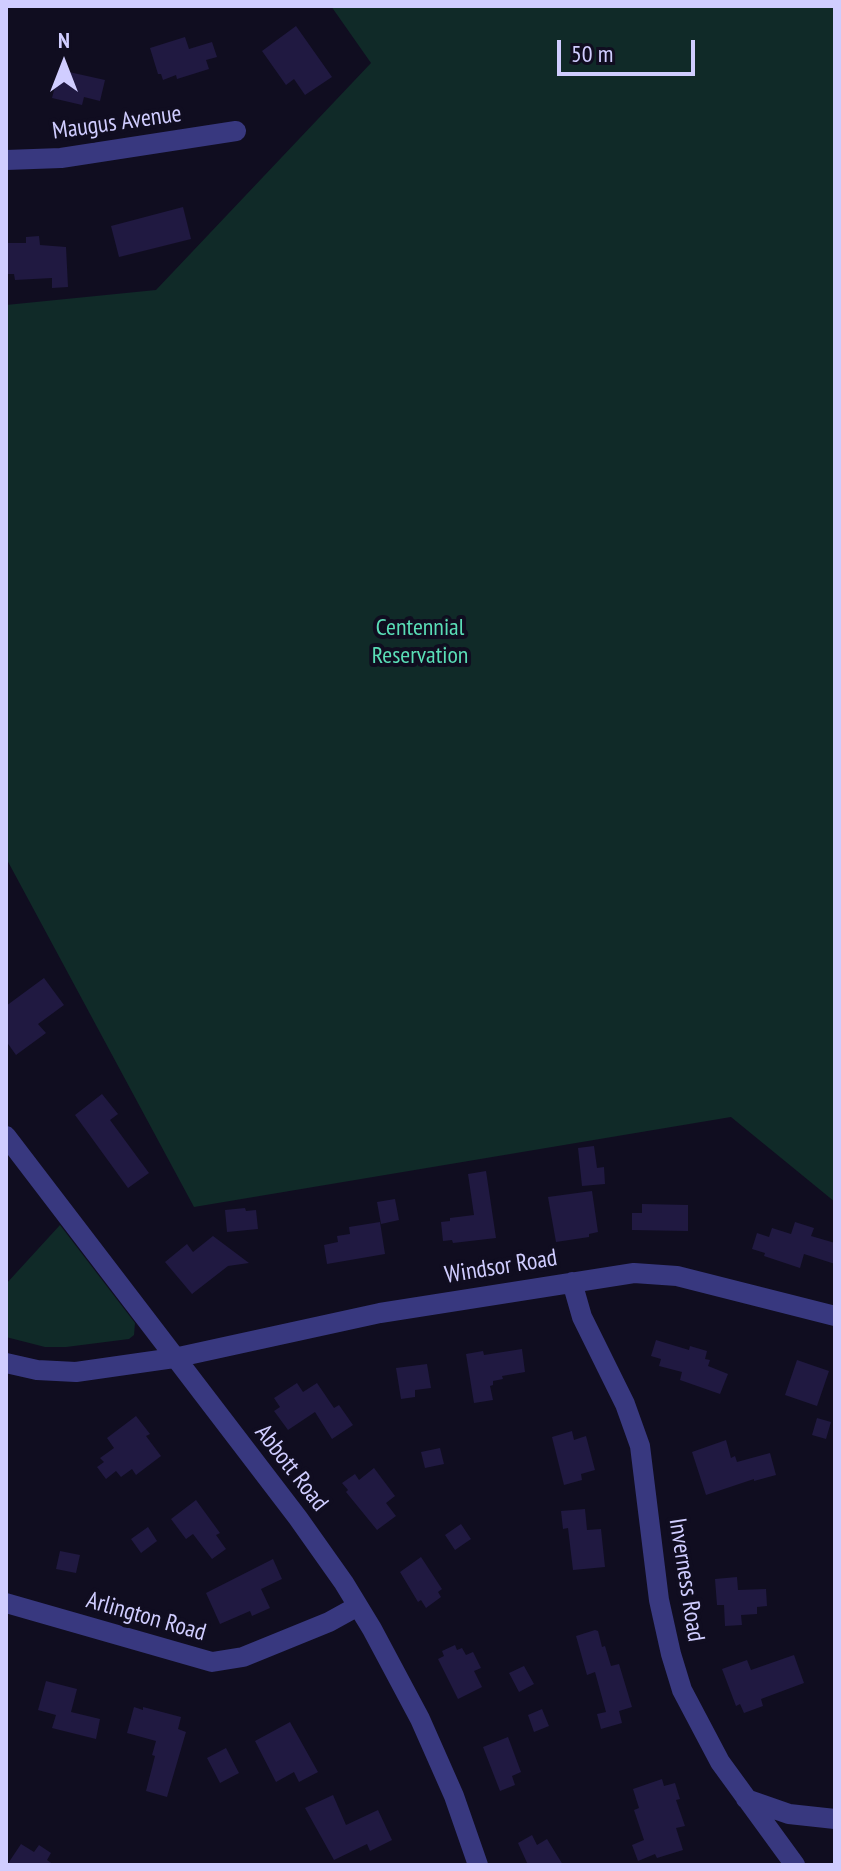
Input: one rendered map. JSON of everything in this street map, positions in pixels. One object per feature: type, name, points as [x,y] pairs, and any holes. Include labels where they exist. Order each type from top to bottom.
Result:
[{"type":"street","name":"Maugus Avenue","points":[[6,160],[51,159],[236,131]]},
{"type":"street","name":"Abbott Road","points":[[6,1136],[298,1518],[358,1606],[426,1732],[459,1809],[478,1865]]},
{"type":"street","name":"Windsor Road","points":[[6,1363],[37,1370],[76,1372],[174,1358],[380,1313],[634,1273],[663,1273],[835,1316]]},
{"type":"street","name":"Inverness Road","points":[[572,1282],[582,1317],[625,1404],[640,1446],[656,1580],[676,1673],[701,1729],[746,1799],[795,1865]]},
{"type":"street","name":"Arlington Road","points":[[6,1603],[212,1662],[243,1657],[329,1622],[358,1606]]},
{"type":"street","points":[[746,1799],[789,1814],[835,1819]]},
{"type":"green space","name":"Centennial Reservation","points":[[331,6],[835,6],[835,1202],[731,1117],[194,1207],[6,858],[6,305],[156,290],[371,63]]},
{"type":"green space","points":[[60,1225],[135,1323],[134,1335],[129,1339],[45,1347],[6,1337],[6,1284]]},
{"type":"building","points":[[296,26],[332,77],[305,95],[294,79],[286,85],[262,51]]},
{"type":"building","points":[[185,37],[189,49],[212,42],[217,57],[206,60],[209,69],[163,80],[150,48]]},
{"type":"building","points":[[69,72],[105,80],[100,101],[84,97],[82,105],[52,98],[58,75],[68,77]]},
{"type":"building","points":[[183,207],[191,239],[119,257],[111,226]]},
{"type":"building","points":[[39,236],[40,245],[66,247],[68,287],[52,288],[52,278],[15,280],[14,274],[6,274],[6,243],[26,243],[26,237]]},
{"type":"building","points":[[44,978],[64,1005],[38,1024],[46,1033],[16,1055],[6,1041],[6,1006]]},
{"type":"building","points":[[102,1094],[118,1114],[110,1120],[149,1173],[128,1188],[75,1115]]},
{"type":"building","points":[[594,1146],[597,1168],[604,1167],[605,1184],[582,1186],[578,1148]]},
{"type":"building","points":[[486,1171],[496,1238],[453,1243],[452,1240],[443,1241],[441,1222],[474,1215],[468,1174]]},
{"type":"building","points":[[592,1191],[598,1232],[589,1234],[589,1237],[556,1242],[548,1197]]},
{"type":"building","points":[[395,1199],[399,1220],[381,1224],[377,1202]]},
{"type":"building","points":[[642,1204],[688,1205],[688,1231],[632,1230],[632,1213],[642,1213]]},
{"type":"building","points":[[245,1208],[246,1211],[256,1210],[258,1229],[227,1232],[225,1210]]},
{"type":"building","points":[[380,1222],[385,1254],[327,1264],[324,1245],[338,1242],[337,1236],[350,1234],[349,1227]]},
{"type":"building","points":[[795,1222],[814,1228],[811,1236],[835,1243],[835,1264],[804,1254],[800,1268],[752,1249],[757,1233],[769,1237],[772,1228],[791,1234]]},
{"type":"building","points":[[213,1236],[249,1263],[228,1266],[192,1294],[165,1262],[187,1244],[193,1252]]},
{"type":"building","points":[[656,1340],[689,1350],[690,1346],[707,1351],[705,1359],[710,1360],[708,1366],[728,1374],[720,1394],[680,1380],[682,1372],[659,1366],[661,1359],[651,1356]]},
{"type":"building","points":[[522,1349],[525,1372],[493,1381],[490,1386],[493,1400],[474,1403],[466,1354],[483,1351],[484,1355]]},
{"type":"building","points":[[797,1360],[829,1371],[817,1406],[785,1395]]},
{"type":"building","points":[[427,1364],[431,1388],[415,1390],[415,1397],[401,1399],[396,1368]]},
{"type":"building","points":[[297,1383],[303,1392],[317,1383],[334,1408],[339,1405],[353,1425],[332,1439],[315,1412],[288,1430],[274,1411],[280,1407],[274,1398]]},
{"type":"building","points":[[136,1416],[161,1456],[136,1475],[132,1469],[121,1477],[116,1471],[106,1479],[97,1467],[104,1462],[100,1458],[114,1448],[107,1438]]},
{"type":"building","points":[[817,1418],[831,1422],[826,1439],[812,1435]]},
{"type":"building","points":[[572,1431],[574,1440],[586,1436],[595,1470],[581,1474],[582,1480],[564,1485],[552,1437]]},
{"type":"building","points":[[726,1440],[731,1458],[735,1456],[737,1462],[770,1453],[776,1475],[706,1495],[692,1452]]},
{"type":"building","points":[[440,1448],[444,1464],[425,1468],[421,1452]]},
{"type":"building","points":[[374,1468],[395,1496],[386,1503],[396,1516],[377,1530],[342,1483],[355,1474],[359,1480]]},
{"type":"building","points":[[196,1500],[220,1533],[216,1535],[226,1549],[212,1559],[193,1534],[186,1539],[171,1519]]},
{"type":"building","points":[[585,1509],[587,1530],[601,1529],[605,1567],[573,1570],[568,1528],[563,1529],[561,1511]]},
{"type":"building","points":[[461,1524],[471,1539],[455,1550],[445,1535]]},
{"type":"building","points":[[148,1527],[157,1541],[141,1553],[131,1539]]},
{"type":"building","points":[[60,1551],[80,1555],[76,1573],[56,1569]]},
{"type":"building","points":[[421,1557],[442,1589],[438,1592],[441,1597],[426,1608],[421,1600],[418,1602],[400,1572]]},
{"type":"building","points":[[273,1559],[282,1579],[261,1589],[270,1608],[252,1616],[250,1611],[220,1624],[206,1593]]},
{"type":"building","points":[[737,1577],[738,1590],[766,1589],[767,1606],[757,1607],[757,1614],[741,1615],[742,1625],[725,1626],[724,1605],[717,1605],[715,1579]]},
{"type":"building","points":[[595,1630],[602,1647],[605,1646],[611,1666],[619,1664],[632,1707],[619,1711],[622,1723],[601,1729],[597,1714],[606,1712],[595,1672],[587,1675],[576,1636]]},
{"type":"building","points":[[455,1645],[457,1650],[462,1648],[466,1655],[473,1652],[481,1668],[474,1671],[482,1687],[458,1699],[438,1659],[444,1656],[442,1651]]},
{"type":"building","points":[[794,1655],[804,1683],[761,1699],[763,1706],[744,1713],[740,1704],[736,1706],[722,1669],[747,1660],[751,1670]]},
{"type":"building","points":[[524,1666],[534,1684],[519,1692],[509,1673]]},
{"type":"building","points":[[46,1681],[77,1689],[71,1712],[100,1719],[96,1739],[52,1728],[56,1715],[38,1710]]},
{"type":"building","points":[[134,1707],[181,1717],[178,1729],[186,1732],[167,1797],[146,1791],[156,1741],[127,1733]]},
{"type":"building","points":[[542,1709],[549,1726],[534,1732],[528,1715]]},
{"type":"building","points":[[290,1722],[318,1772],[299,1782],[294,1772],[276,1782],[255,1741]]},
{"type":"building","points":[[508,1737],[521,1772],[512,1776],[515,1785],[500,1791],[483,1747]]},
{"type":"building","points":[[226,1748],[239,1773],[220,1783],[207,1758]]},
{"type":"building","points":[[662,1779],[664,1786],[675,1783],[680,1799],[676,1800],[685,1826],[676,1828],[683,1850],[657,1858],[655,1854],[638,1861],[632,1845],[644,1840],[634,1810],[639,1808],[633,1789]]},
{"type":"building","points":[[333,1795],[346,1825],[378,1810],[392,1840],[370,1851],[367,1844],[334,1860],[305,1808]]},
{"type":"building","points":[[532,1835],[537,1845],[547,1839],[563,1865],[528,1865],[518,1843]]},
{"type":"building","points":[[21,1844],[34,1852],[39,1845],[51,1853],[47,1860],[54,1865],[7,1865]]}]
